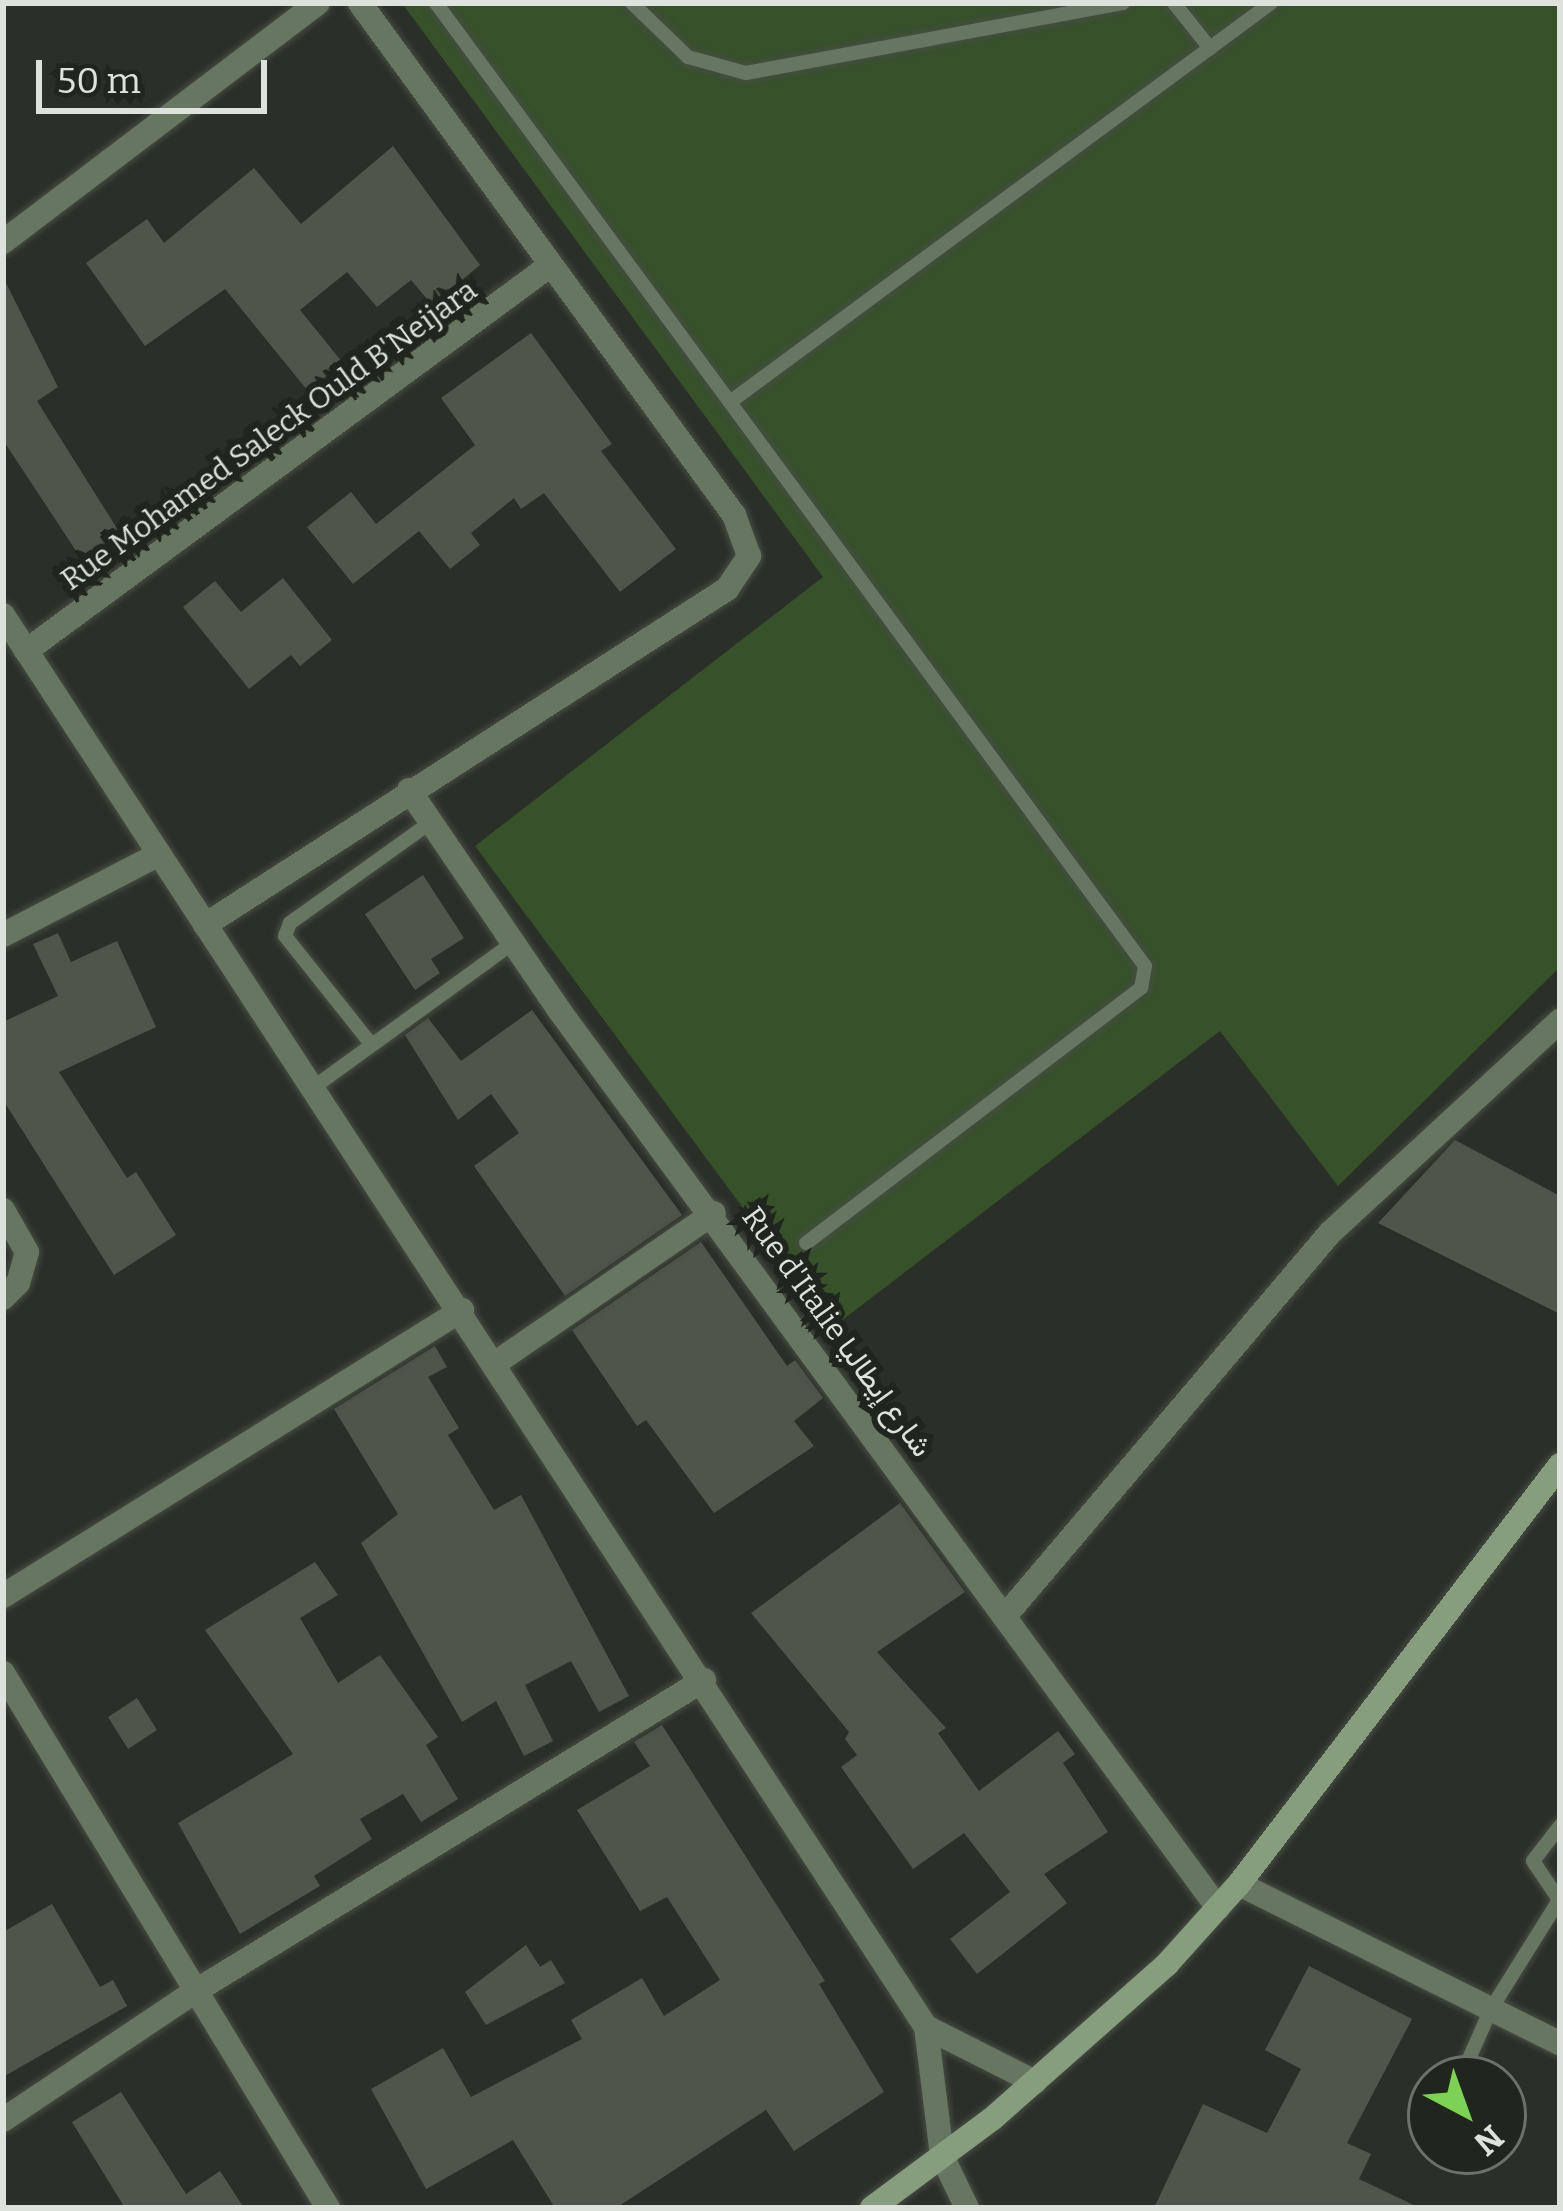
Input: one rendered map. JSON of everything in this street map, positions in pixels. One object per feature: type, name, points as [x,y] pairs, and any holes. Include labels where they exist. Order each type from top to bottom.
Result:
[{"type":"main road","points":[[872,2208],[1106,2023],[1218,1908],[1560,1466]]},
{"type":"street","points":[[3,242],[318,3]]},
{"type":"street","points":[[205,926],[409,790],[727,589],[749,556],[734,515],[548,267],[360,3]]},
{"type":"street","name":"Rue Mohamed Saleck Ould B'Neijara","points":[[26,651],[548,267]]},
{"type":"street","points":[[3,615],[497,1362],[926,2027],[942,2156],[967,2208]]},
{"type":"street","name":"Rue d'Italie شارع إيطاليا","points":[[409,790],[513,943],[1218,1908]]},
{"type":"street","points":[[3,934],[159,854]]},
{"type":"street","points":[[1006,1615],[1330,1233],[1560,1021]]},
{"type":"street","points":[[3,1210],[27,1252],[18,1283],[3,1298]]},
{"type":"street","points":[[497,1362],[714,1213]]},
{"type":"street","points":[[3,1596],[462,1310]]},
{"type":"street","points":[[3,2120],[194,1991],[704,1680]]},
{"type":"street","points":[[5,1682],[328,2208]]},
{"type":"street","points":[[1239,1884],[1560,2043]]},
{"type":"street","points":[[926,2027],[1035,2082]]},
{"type":"lane","points":[[436,3],[1146,974],[1141,988],[806,1243]]},
{"type":"lane","points":[[632,3],[688,57],[746,73],[1123,3]]},
{"type":"lane","points":[[1174,3],[1210,48]]},
{"type":"lane","points":[[730,402],[1271,3]]},
{"type":"lane","points":[[370,1044],[285,936],[290,923],[431,822]]},
{"type":"lane","points":[[314,1087],[513,943]]},
{"type":"lane","points":[[1471,2055],[1491,2009],[1559,1901],[1533,1861],[1560,1826]]},
{"type":"green space","points":[[402,3],[1560,3],[1560,967],[1338,1186],[1220,1031],[832,1328],[475,846],[823,577]]},
{"type":"building","points":[[393,146],[480,265],[432,305],[411,280],[377,307],[347,272],[300,310],[343,363],[308,391],[225,289],[145,346],[86,263],[147,219],[164,243],[254,168],[301,224]]},
{"type":"building","points":[[3,277],[58,387],[37,401],[123,538],[84,563],[3,440]]},
{"type":"building","points":[[531,333],[612,444],[601,451],[676,549],[620,592],[544,493],[521,509],[514,498],[471,533],[480,545],[450,569],[419,531],[353,584],[307,527],[351,492],[376,524],[475,445],[441,398]]},
{"type":"building","points":[[283,578],[332,640],[300,666],[291,655],[249,689],[183,607],[215,581],[241,612]]},
{"type":"building","points":[[423,875],[464,938],[431,959],[440,973],[415,990],[365,914]]},
{"type":"building","points":[[58,933],[71,962],[117,941],[156,1027],[59,1072],[127,1178],[136,1172],[176,1235],[114,1275],[3,1100],[3,1022],[58,996],[33,944]]},
{"type":"building","points":[[532,1010],[682,1215],[565,1296],[474,1166],[519,1133],[491,1094],[458,1120],[405,1035],[428,1018],[461,1061]]},
{"type":"building","points":[[1455,1140],[1560,1196],[1560,1314],[1378,1223]]},
{"type":"building","points":[[701,1242],[787,1366],[795,1360],[823,1398],[794,1421],[814,1446],[714,1513],[646,1420],[637,1426],[572,1330]]},
{"type":"building","points":[[435,1346],[447,1367],[428,1377],[459,1428],[448,1435],[494,1510],[521,1495],[629,1696],[599,1712],[571,1661],[525,1685],[553,1741],[524,1756],[496,1701],[462,1722],[361,1543],[398,1514],[334,1409]]},
{"type":"building","points":[[900,1503],[965,1592],[877,1652],[946,1728],[938,1733],[979,1791],[1058,1731],[1075,1754],[1063,1763],[1108,1832],[1044,1874],[1067,1903],[977,1974],[950,1939],[1010,1892],[964,1833],[913,1869],[841,1767],[857,1755],[845,1739],[849,1732],[751,1613]]},
{"type":"building","points":[[315,1562],[338,1595],[300,1618],[338,1683],[380,1655],[438,1737],[426,1745],[458,1799],[421,1822],[403,1794],[360,1819],[372,1839],[314,1876],[320,1886],[240,1934],[178,1823],[293,1754],[205,1630]]},
{"type":"building","points":[[137,1698],[157,1730],[128,1749],[108,1717]]},
{"type":"building","points":[[662,1725],[825,1981],[819,1984],[884,2092],[794,2151],[766,2110],[616,2208],[555,2208],[513,2140],[426,2189],[371,2089],[443,2048],[471,2097],[582,2039],[571,2020],[642,1978],[664,2016],[720,1980],[667,1897],[640,1911],[577,1810],[650,1766],[634,1742]]},
{"type":"building","points":[[52,1904],[100,1987],[113,1980],[127,2006],[3,2077],[3,1932]]},
{"type":"building","points":[[526,1945],[540,1967],[551,1960],[565,1983],[486,2025],[465,1992]]},
{"type":"building","points":[[1309,1966],[1412,2019],[1347,2143],[1371,2154],[1359,2179],[1420,2208],[1154,2208],[1203,2104],[1267,2133],[1301,2069],[1265,2050]]},
{"type":"building","points":[[121,2092],[186,2194],[220,2171],[244,2208],[125,2208],[72,2122]]}]
